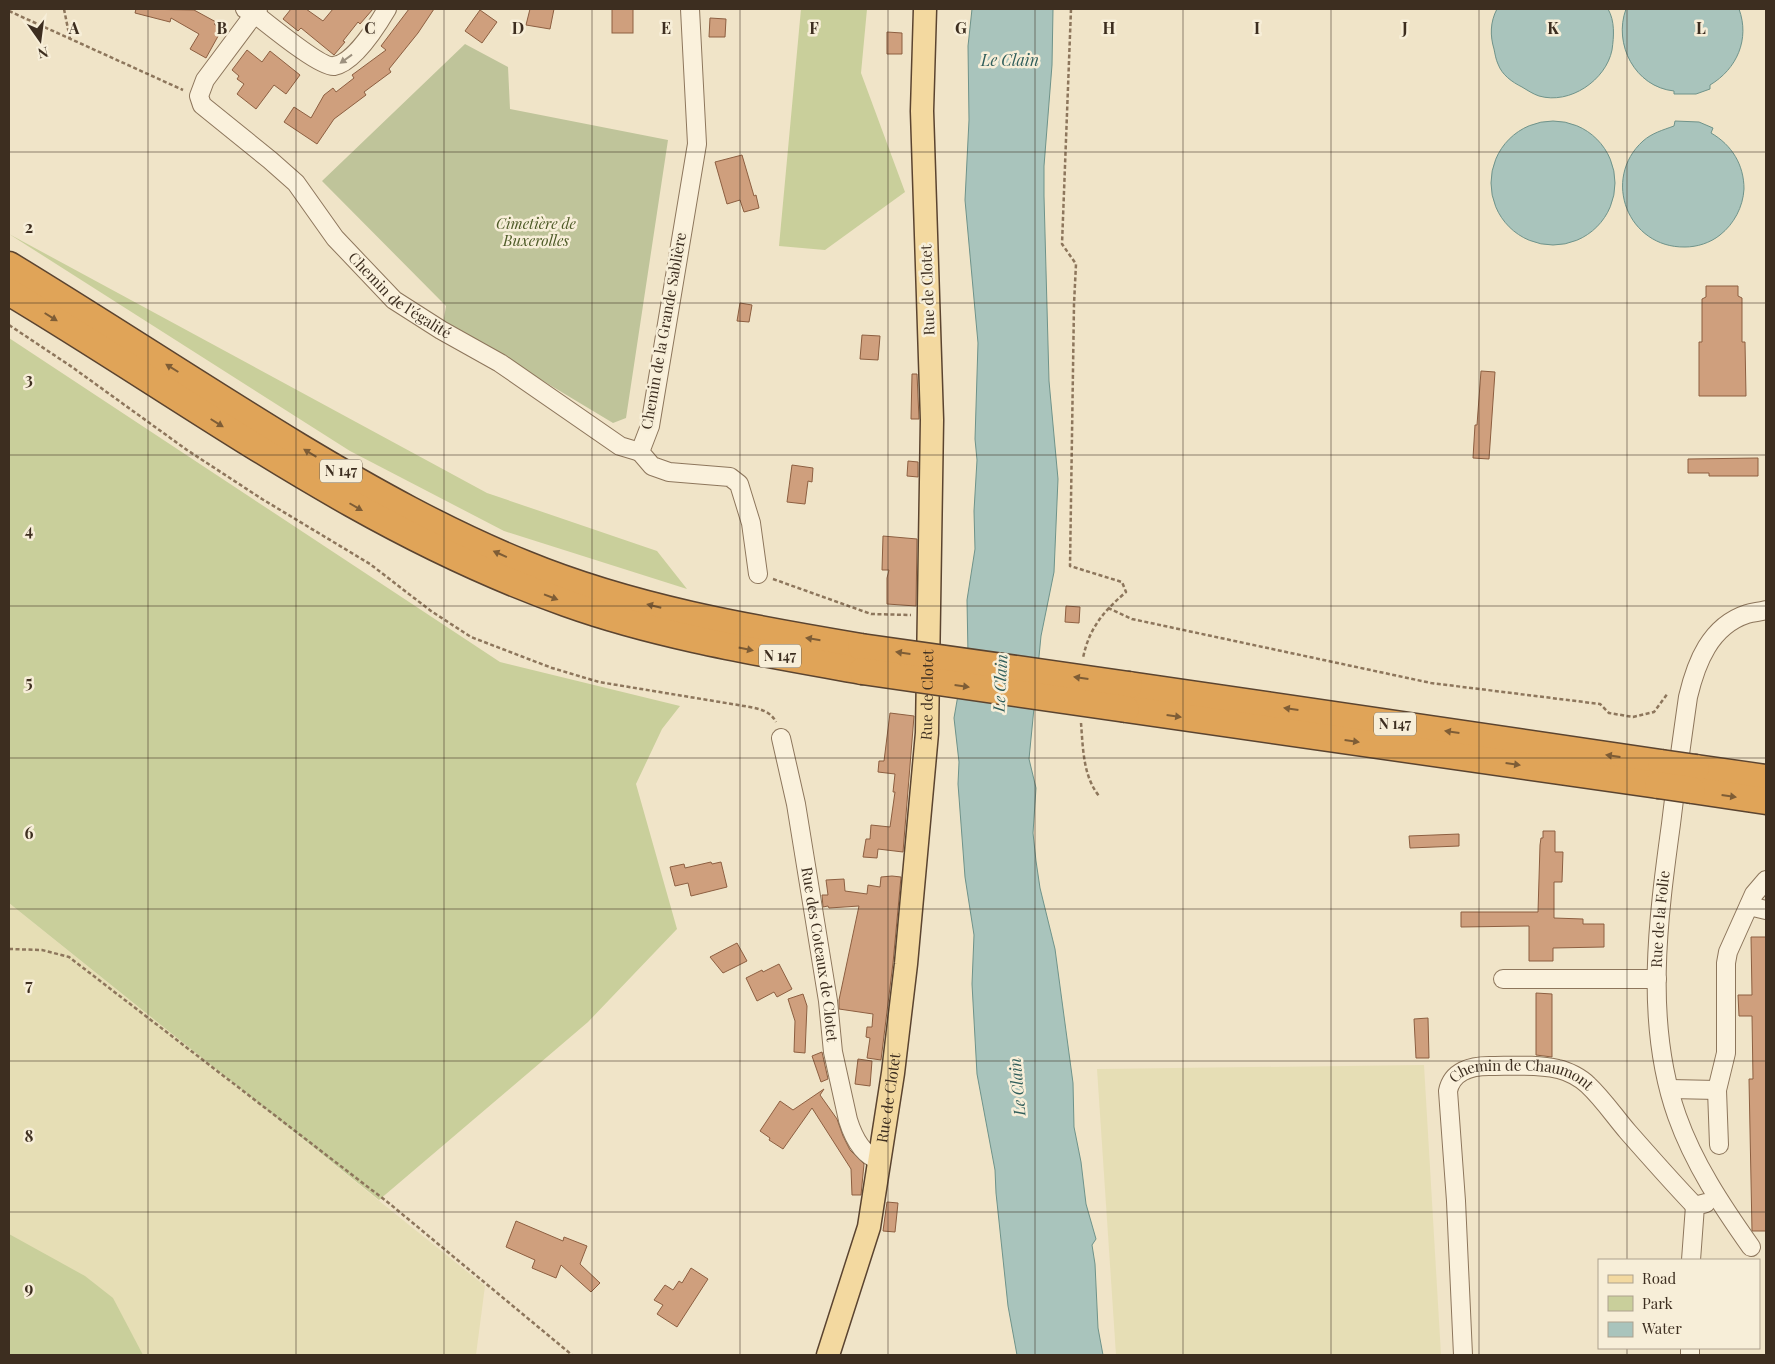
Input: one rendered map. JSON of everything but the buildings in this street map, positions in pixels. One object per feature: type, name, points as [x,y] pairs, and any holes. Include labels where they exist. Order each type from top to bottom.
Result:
[{"type":"highway","name":"N 147","points":[[9,265],[326,463],[388,498],[476,543],[527,565],[610,594],[742,626],[861,659]]},
{"type":"highway","name":"N 147","points":[[9,292],[315,484],[376,519],[475,567],[567,604],[607,616],[691,638],[861,659],[1694,779],[1766,801]]},
{"type":"highway","name":"N 147","points":[[1694,779],[1766,778]]},
{"type":"main road","name":"Rue de Clotet","points":[[828,1355],[856,1273],[869,1227],[893,1073],[911,909],[927,733],[932,420],[922,111],[925,9]]},
{"type":"street","points":[[199,96],[205,80],[252,11],[318,62],[332,67],[345,62],[353,54],[376,27],[387,9]]},
{"type":"street","name":"Chemin de la Grande Sablière","points":[[640,452],[650,426],[697,144],[690,9]]},
{"type":"street","name":"Chemin de l'égalité","points":[[199,96],[202,105],[211,114],[296,183],[335,238],[394,300],[441,330],[500,363],[620,446],[640,452]]},
{"type":"street","points":[[640,452],[652,466],[669,472],[730,476],[739,484],[752,523],[758,574]]},
{"type":"street","name":"Rue de la Folie","points":[[1751,1247],[1709,1185],[1677,1116],[1663,1064],[1660,1042],[1658,980],[1661,892],[1688,697],[1692,681],[1698,661],[1719,631],[1746,614],[1766,610]]},
{"type":"street","name":"Rue des Coteaux de Clotet","points":[[781,738],[796,804],[828,1002],[833,1052],[848,1120],[851,1130],[864,1151],[871,1158],[879,1160]]},
{"type":"street","points":[[1720,1145],[1717,1090],[1726,1052],[1726,963],[1728,952],[1754,894],[1766,880]]},
{"type":"street","points":[[1749,906],[1766,910]]},
{"type":"street","points":[[1503,979],[1658,980]]},
{"type":"street","name":"Chemin de Chaumont","points":[[1463,1355],[1456,1201],[1448,1091],[1453,1078],[1463,1070],[1486,1066],[1546,1067],[1559,1069],[1577,1077],[1588,1085],[1655,1164],[1695,1206]]},
{"type":"street","points":[[1670,1089],[1717,1090]]},
{"type":"street","points":[[1691,1259],[1695,1206],[1718,1200]]},
{"type":"path","points":[[64,9],[70,39]]},
{"type":"path","points":[[1071,9],[1062,244],[1076,264],[1070,566],[1122,582],[1126,592],[1108,608],[1092,630],[1083,656],[1082,665]]},
{"type":"path","points":[[9,11],[199,96]]},
{"type":"path","points":[[9,325],[72,367],[187,450],[262,499],[370,564],[432,611],[471,637],[552,668],[599,682],[760,709],[773,716],[781,738]]},
{"type":"path","points":[[758,574],[871,614],[930,615]]},
{"type":"path","points":[[1108,608],[1132,619],[1315,659],[1431,683],[1600,704],[1609,713],[1633,717],[1654,712],[1668,693]]},
{"type":"path","points":[[1080,715],[1087,773],[1092,788],[1099,796]]},
{"type":"path","points":[[9,949],[42,950],[69,957],[390,1204],[572,1355]]},
{"type":"shaded area","points":[[9,903],[485,1286],[476,1355],[9,1355]]},
{"type":"shaded area","points":[[1424,1065],[1441,1355],[1116,1355],[1097,1069]]},
{"type":"green space","points":[[801,9],[867,9],[861,73],[905,192],[825,250],[779,246]]},
{"type":"green space","name":"Cimetière de Buxerolles","points":[[465,44],[508,67],[510,109],[668,140],[626,418],[613,423],[510,361],[443,324],[446,306],[322,181]]},
{"type":"green space","points":[[9,234],[487,493],[657,551],[687,589],[504,531],[350,451]]},
{"type":"green space","points":[[9,338],[500,662],[680,706],[662,729],[636,784],[677,929],[588,1022],[379,1200],[9,903]]},
{"type":"green space","points":[[9,1234],[85,1276],[113,1298],[143,1355],[9,1355]]},
{"type":"water","name":"Le Clain","points":[[972,9],[1053,9],[1052,65],[1044,166],[1044,196],[1049,381],[1058,479],[1054,572],[1041,636],[1029,759],[1036,788],[1033,833],[1036,861],[1040,888],[1055,949],[1073,1083],[1074,1127],[1081,1162],[1086,1204],[1096,1239],[1092,1245],[1095,1264],[1098,1328],[1103,1355],[1017,1355],[1008,1306],[995,1170],[977,1074],[972,984],[974,935],[965,877],[958,784],[959,762],[954,718],[962,672],[968,654],[967,600],[975,549],[974,511],[977,460],[975,439],[978,343],[965,200],[969,120],[968,46]]},
{"type":"water","points":[[1497,9],[1608,9],[1612,18],[1613,34],[1612,50],[1608,61],[1602,71],[1585,88],[1563,97],[1539,96],[1508,78],[1502,72],[1497,62],[1491,34],[1493,19]]},
{"type":"water","points":[[1626,9],[1739,9],[1743,31],[1739,52],[1727,71],[1710,85],[1710,89],[1696,94],[1674,94],[1674,91],[1660,88],[1648,81],[1638,73],[1630,62],[1623,36],[1623,22]]},
{"type":"water","points":[[1553,121],[1577,126],[1597,139],[1610,159],[1615,183],[1610,207],[1597,227],[1577,240],[1553,245],[1529,240],[1509,227],[1496,207],[1491,183],[1496,159],[1509,139],[1529,126]]},
{"type":"water","points":[[1675,121],[1699,122],[1713,128],[1711,133],[1731,150],[1742,172],[1744,189],[1742,202],[1730,226],[1712,240],[1694,246],[1685,247],[1665,244],[1648,236],[1636,224],[1627,209],[1623,192],[1624,174],[1630,157],[1646,138],[1674,126]]}]
